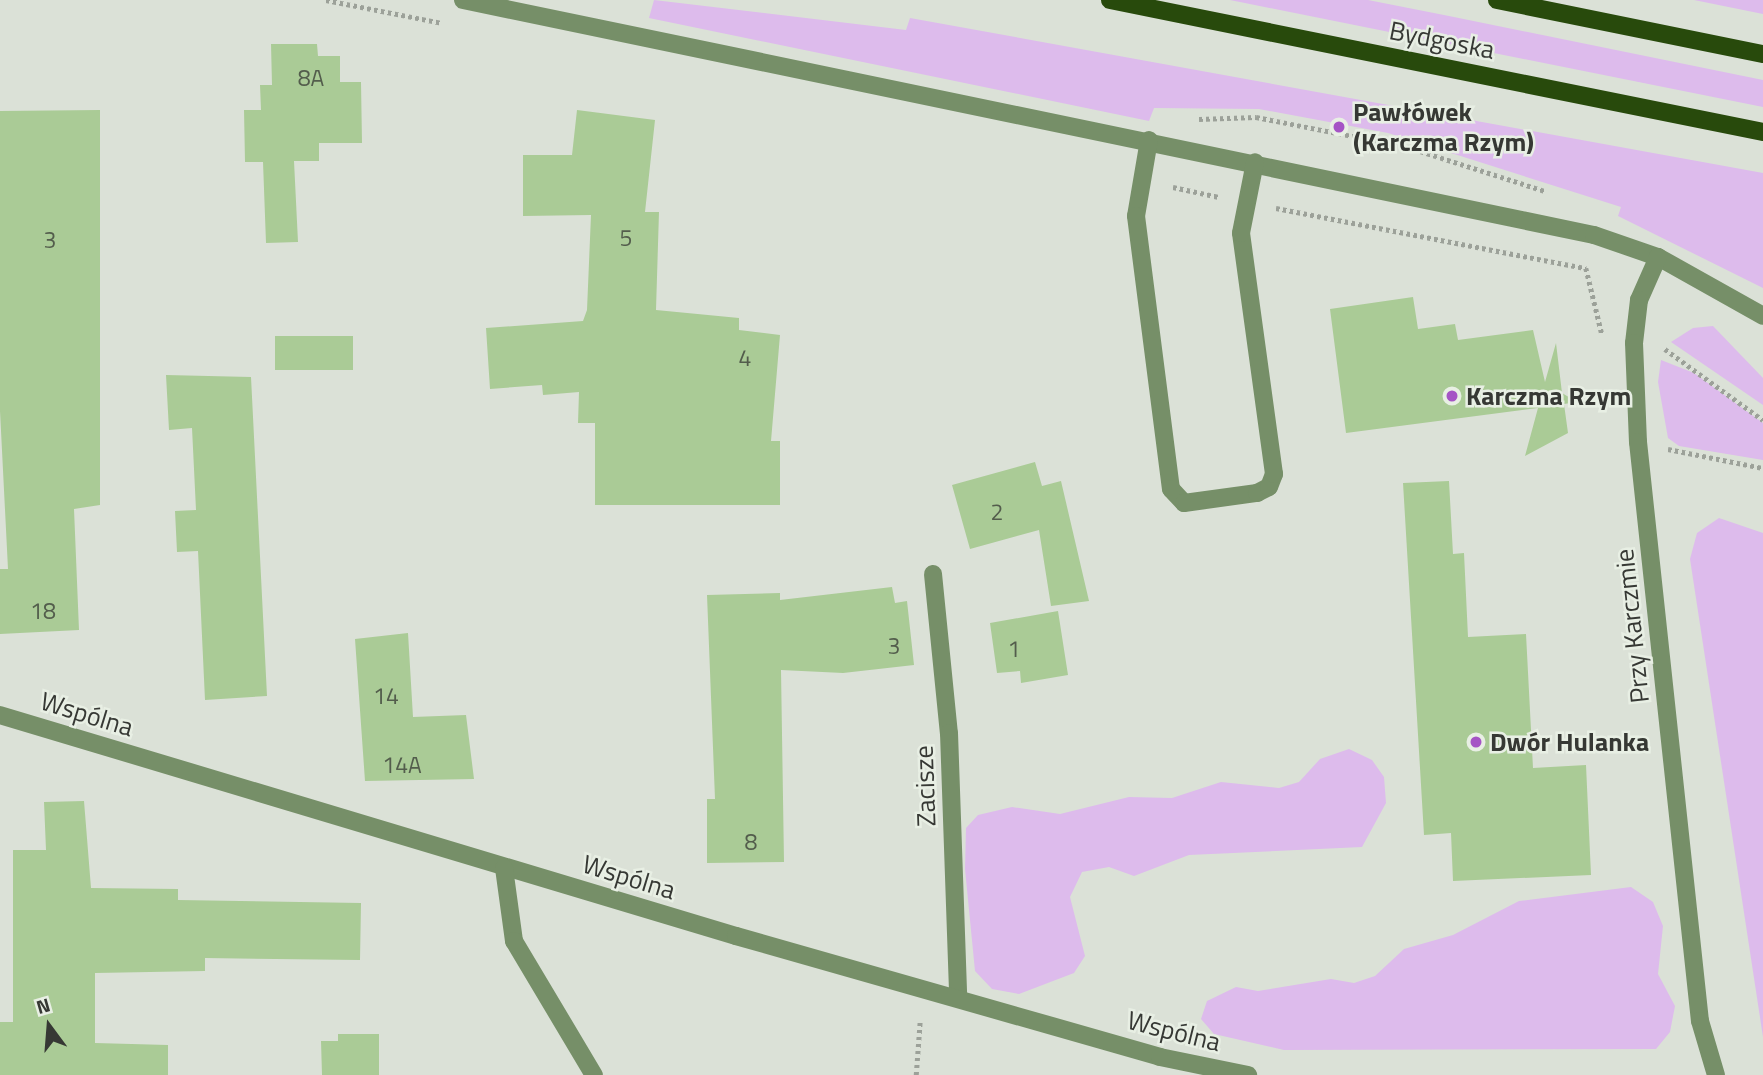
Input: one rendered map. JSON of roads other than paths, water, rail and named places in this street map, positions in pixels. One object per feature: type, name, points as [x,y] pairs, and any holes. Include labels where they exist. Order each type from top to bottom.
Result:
[{"type":"main road","name":"Bydgoska","points":[[1110,0],[1763,132]]},
{"type":"main road","name":"Bydgoska","points":[[1497,0],[1763,54]]},
{"type":"street","points":[[463,0],[1255,162],[1594,235],[1658,257],[1763,316]]},
{"type":"street","points":[[1149,140],[1136,216],[1171,489],[1184,503],[1257,493],[1269,487],[1274,474],[1241,233],[1255,162]]},
{"type":"street","name":"Przy Karczmie","points":[[1658,257],[1639,300],[1634,343],[1638,442],[1700,1020],[1716,1075]]},
{"type":"street","name":"Zacisze","points":[[933,574],[949,733],[958,997]]},
{"type":"street","name":"Wspólna","points":[[0,715],[504,868],[1160,1057],[1248,1075]]},
{"type":"street","points":[[504,868],[514,942],[594,1075]]},
{"type":"place","name":"Pawłówek (Karczma Rzym)","points":[[1339,127]]},
{"type":"place","name":"Karczma Rzym","points":[[1452,396]]},
{"type":"place","name":"Dwór Hulanka","points":[[1476,742]]}]
